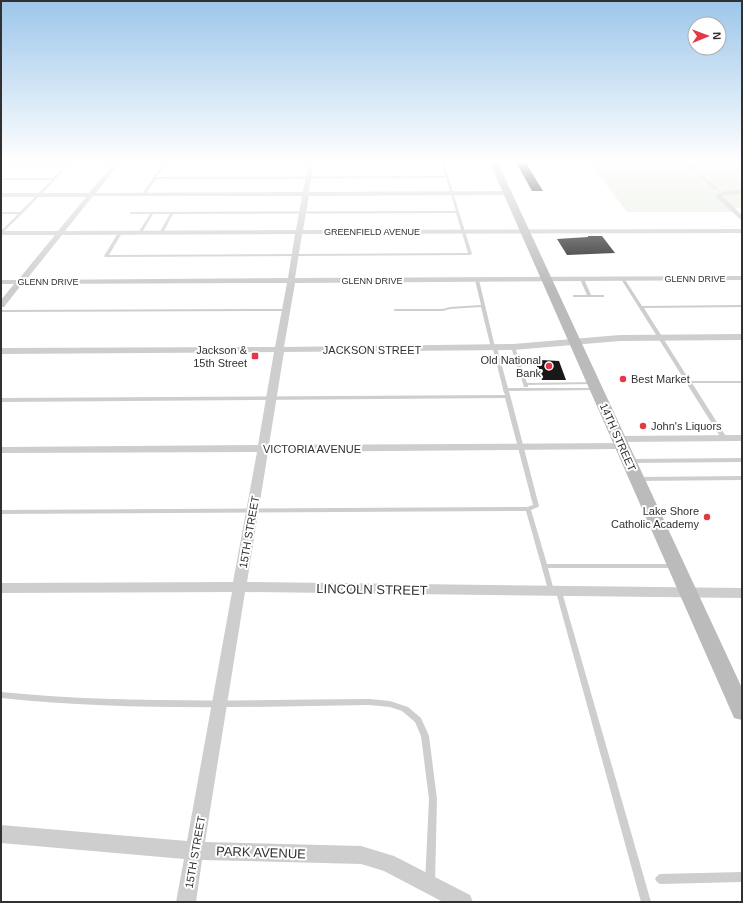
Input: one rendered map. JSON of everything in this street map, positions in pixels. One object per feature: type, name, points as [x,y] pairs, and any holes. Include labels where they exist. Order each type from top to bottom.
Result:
[{"type":"street","points":[[1,305],[83,205]]},
{"type":"street","name":"15TH STREET","points":[[186,902],[281,350],[304,205]]},
{"type":"street","name":"14TH STREET","points":[[514,205],[742,711]]},
{"type":"street","points":[[727,205],[742,219]]},
{"type":"street","name":"GREENFIELD AVENUE","points":[[1,233],[742,230]]},
{"type":"street","name":"GLENN DRIVE","points":[[1,282],[742,278]]},
{"type":"street","name":"JACKSON STREET","points":[[1,351],[494,348],[661,337],[742,337]]},
{"type":"street","name":"VICTORIA AVENUE","points":[[1,450],[624,449],[724,438],[742,438]]},
{"type":"street","name":"LINCOLN STREET","points":[[1,588],[240,587],[555,592],[742,593]]},
{"type":"street","name":"PARK AVENUE","points":[[1,834],[173,850],[361,855],[387,863],[463,902]]},
{"type":"lane","points":[[1,233],[28,205]]},
{"type":"lane","points":[[120,233],[106,256],[470,254],[455,205]]},
{"type":"lane","points":[[131,213],[457,212]]},
{"type":"lane","points":[[1,213],[21,213]]},
{"type":"lane","points":[[140,233],[152,213]]},
{"type":"lane","points":[[161,233],[172,213]]},
{"type":"lane","points":[[582,279],[590,296]]},
{"type":"lane","points":[[623,279],[724,438]]},
{"type":"lane","points":[[1,512],[528,509],[536,506],[506,396],[477,280]]},
{"type":"lane","points":[[574,296],[602,296]]},
{"type":"lane","points":[[395,310],[443,310],[450,308],[483,306]]},
{"type":"lane","points":[[642,307],[742,306]]},
{"type":"lane","points":[[1,312],[287,310]]},
{"type":"lane","points":[[513,347],[527,387]]},
{"type":"lane","points":[[689,382],[742,382]]},
{"type":"lane","points":[[505,390],[527,387],[595,386]]},
{"type":"lane","points":[[1,400],[506,396]]},
{"type":"lane","points":[[624,449],[742,460]]},
{"type":"lane","points":[[637,479],[742,478]]},
{"type":"lane","points":[[528,509],[544,566],[555,592],[646,902]]},
{"type":"lane","points":[[544,566],[677,566]]},
{"type":"lane","points":[[1,695],[41,699],[166,704],[220,705],[369,702],[390,704],[405,709],[418,720],[425,736],[433,799],[430,885]]},
{"type":"lane","points":[[660,879],[742,877]]},
{"type":"shaded area","points":[[622,205],[742,205],[742,208],[735,208],[731,212],[627,212]]},
{"type":"building","points":[[602,236],[615,253],[567,255],[557,239]]},
{"type":"building","name":"Old National Bank","points":[[535,361],[559,361],[566,380],[542,380]]},
{"type":"place","name":"Jackson & 15th Street","points":[[255,356]]},
{"type":"place","name":"Old National Bank","points":[[549,366]]},
{"type":"place","name":"Best Market","points":[[623,379]]},
{"type":"place","name":"John's Liquors","points":[[643,426]]},
{"type":"place","name":"Lake Shore Catholic Academy","points":[[707,517]]}]
